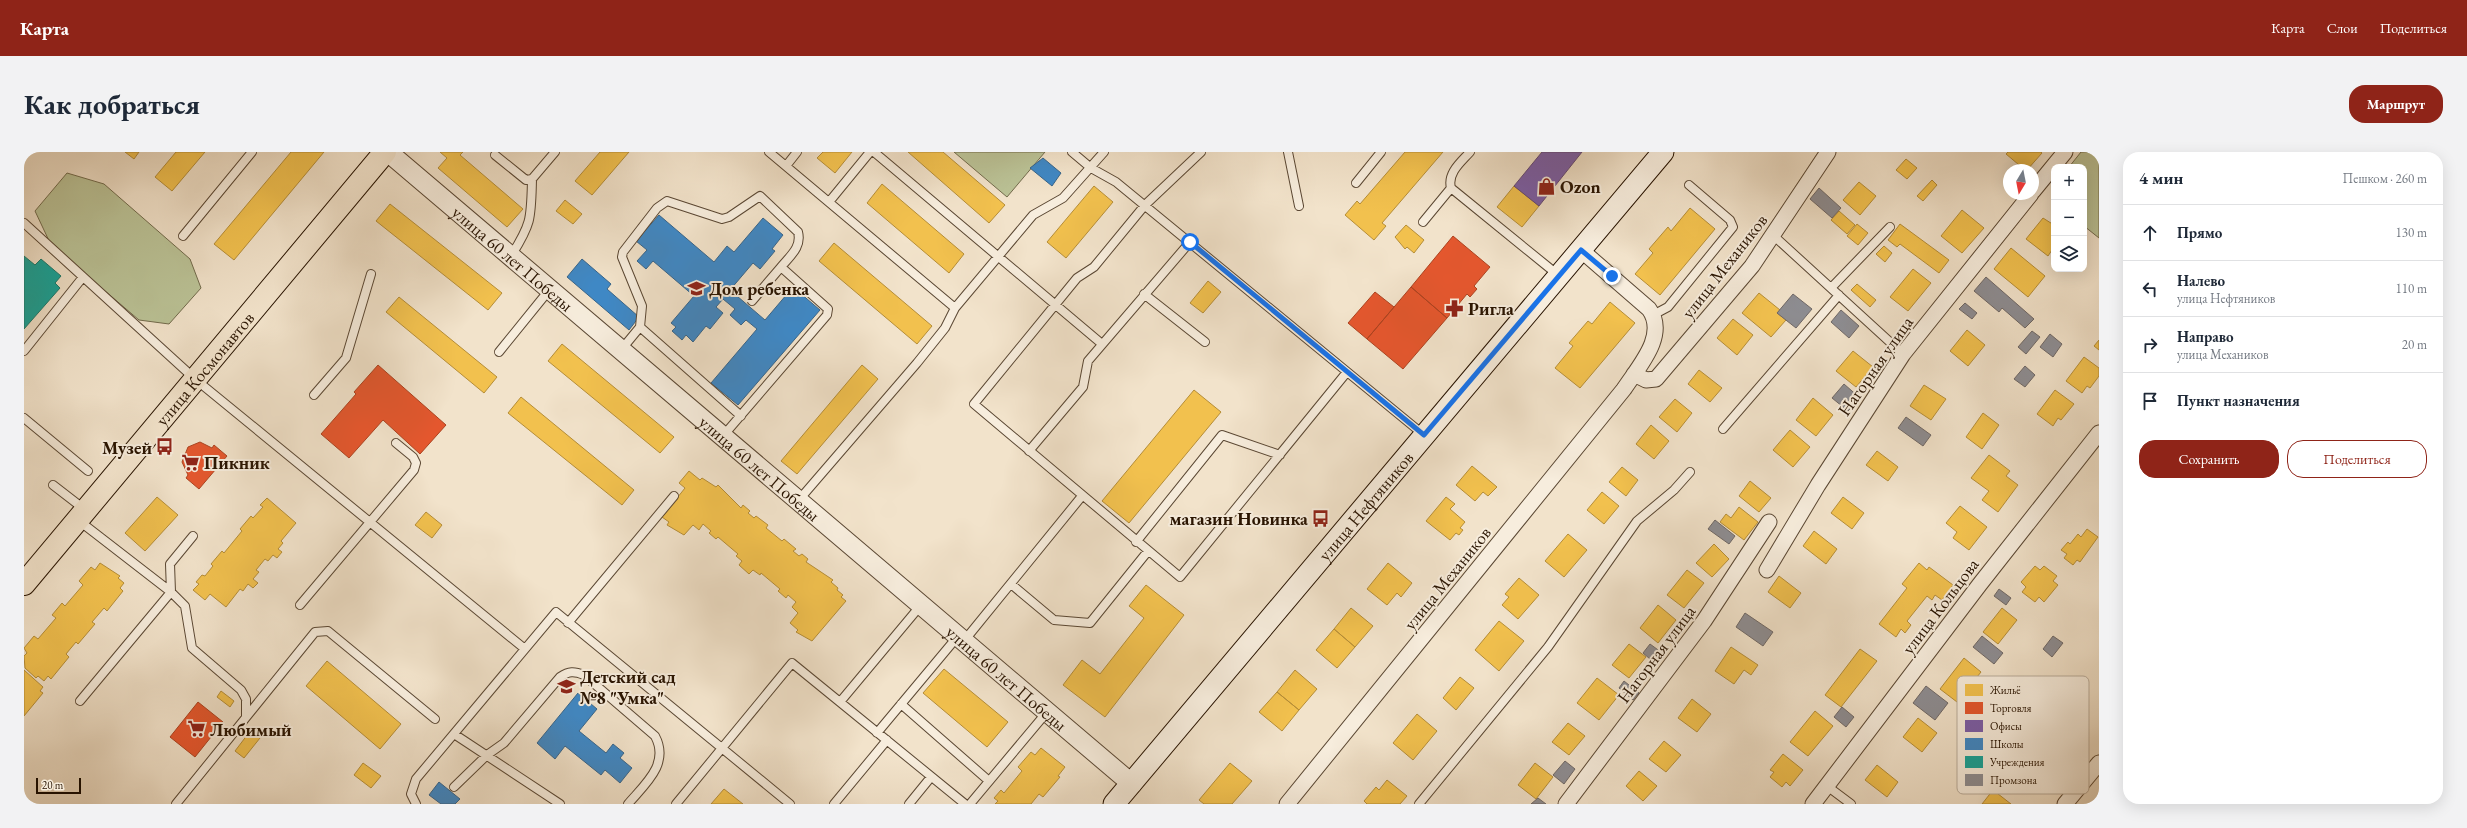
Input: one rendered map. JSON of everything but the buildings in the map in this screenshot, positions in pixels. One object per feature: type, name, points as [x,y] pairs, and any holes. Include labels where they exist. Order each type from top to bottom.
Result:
[{"type":"main road","name":"улица Космонавтов","points":[[24,584],[385,152]]},
{"type":"main road","name":"улица Нефтяников","points":[[1114,804],[1581,250],[1657,154]]},
{"type":"street","name":"улица 60 лет Победы","points":[[388,152],[1132,784]]},
{"type":"street","name":"улица Механиков","points":[[1634,374],[1646,380],[1656,379],[1752,266],[1774,236],[1828,152]]},
{"type":"street","points":[[2039,183],[2064,152]]},
{"type":"street","name":"Нагорная улица","points":[[1767,570],[1818,485],[1903,354],[2026,200]]},
{"type":"street","name":"улица Механиков","points":[[1287,804],[1624,389],[1648,351],[1656,330],[1654,315],[1649,308],[1581,250]]},
{"type":"street","name":"улица Кольцова","points":[[1813,804],[1980,584],[2099,433]]},
{"type":"street","name":"Нагорная улица","points":[[1566,804],[1704,621],[1769,522]]},
{"type":"street","points":[[2089,775],[2099,763]]},
{"type":"street","points":[[2065,804],[2073,794]]},
{"type":"lane","points":[[183,236],[252,152]]},
{"type":"lane","points":[[511,256],[526,232],[531,218],[532,179],[555,152]]},
{"type":"lane","points":[[769,152],[955,308]]},
{"type":"lane","points":[[786,166],[797,152]]},
{"type":"lane","points":[[828,202],[870,152]]},
{"type":"lane","points":[[874,152],[1102,344]]},
{"type":"lane","points":[[1072,152],[1091,168],[1116,182],[1424,435]]},
{"type":"lane","points":[[798,501],[945,328],[955,308],[1033,215],[1063,198],[1104,152]]},
{"type":"lane","points":[[1201,152],[1144,205],[1094,267],[1077,278],[974,404],[1136,542],[1180,577],[1347,372]]},
{"type":"lane","points":[[1288,152],[1299,206]]},
{"type":"lane","points":[[1356,183],[1381,152]]},
{"type":"lane","points":[[1470,152],[1452,174],[1449,181],[1451,188],[1559,275]]},
{"type":"lane","points":[[496,156],[526,180],[532,179]]},
{"type":"lane","points":[[1654,315],[1668,307],[1733,227],[1730,220],[1689,185]]},
{"type":"lane","points":[[1423,222],[1451,188]]},
{"type":"lane","points":[[621,350],[640,327],[642,306],[622,257],[623,252],[657,208],[667,201],[722,219],[729,217],[760,196],[798,232],[799,243],[795,250],[752,301]]},
{"type":"lane","points":[[24,223],[195,379],[525,649]]},
{"type":"lane","points":[[1831,288],[1890,227]]},
{"type":"lane","points":[[1774,236],[1903,354]]},
{"type":"lane","points":[[1029,451],[1083,387],[1088,361],[1190,242]]},
{"type":"lane","points":[[723,436],[826,315],[828,309],[824,304],[781,267]]},
{"type":"lane","points":[[314,395],[346,358],[371,274]]},
{"type":"lane","points":[[24,351],[83,277]]},
{"type":"lane","points":[[499,352],[550,289]]},
{"type":"lane","points":[[1144,294],[1205,342]]},
{"type":"lane","points":[[1723,430],[1838,295]]},
{"type":"lane","points":[[640,327],[741,416]]},
{"type":"lane","points":[[24,418],[88,471]]},
{"type":"lane","points":[[1136,542],[1222,435],[1280,455]]},
{"type":"lane","points":[[300,605],[414,470],[416,463],[413,457],[396,443]]},
{"type":"lane","points":[[1419,804],[1548,647],[1637,521],[1674,490],[1690,472]]},
{"type":"lane","points":[[53,485],[81,515],[171,592],[185,606],[192,648],[241,690],[248,708],[246,718]]},
{"type":"lane","points":[[568,623],[674,496]]},
{"type":"lane","points":[[877,733],[1011,584],[1082,496]]},
{"type":"lane","points":[[80,701],[171,592],[170,564],[193,536]]},
{"type":"lane","points":[[1011,584],[1054,620],[1090,623],[1148,551]]},
{"type":"lane","points":[[840,702],[921,605]]},
{"type":"lane","points":[[416,804],[411,794],[416,779],[556,612],[790,804]]},
{"type":"lane","points":[[176,804],[316,632],[328,631],[435,719]]},
{"type":"lane","points":[[676,804],[792,663],[964,804]]},
{"type":"lane","points":[[454,787],[487,755],[504,743],[560,677],[567,672],[576,671],[584,675],[656,736],[660,745],[661,756],[658,767],[628,804]]},
{"type":"lane","points":[[902,704],[989,780]]},
{"type":"lane","points":[[970,804],[1047,712]]},
{"type":"lane","points":[[454,734],[560,804]]},
{"type":"lane","points":[[834,804],[887,740]]},
{"type":"lane","points":[[909,804],[931,777]]},
{"type":"lane","points":[[1827,786],[1851,804]]},
{"type":"green space","points":[[954,152],[1045,152],[1007,197]]},
{"type":"green space","points":[[2081,152],[2099,152],[2099,238],[2087,228],[2087,164],[2071,164]]},
{"type":"green space","points":[[67,173],[104,184],[190,259],[201,288],[169,324],[139,320],[51,245],[35,211]]},
{"type":"place","name":"Ozon","points":[[1547,186]]},
{"type":"place","name":"Дом ребенка","points":[[696,288]]},
{"type":"place","name":"Ригла","points":[[1455,308]]},
{"type":"place","name":"Музей","points":[[165,447]]},
{"type":"place","name":"Пикник","points":[[191,462]]},
{"type":"place","name":"магазин Новинка","points":[[1321,518]]},
{"type":"place","name":"Детский сад №8 \"Умка\"","points":[[567,686]]},
{"type":"place","name":"Любимый","points":[[197,729]]},
{"type":"route","points":[[1190,242],[1424,435],[1581,250],[1612,276]]}]
